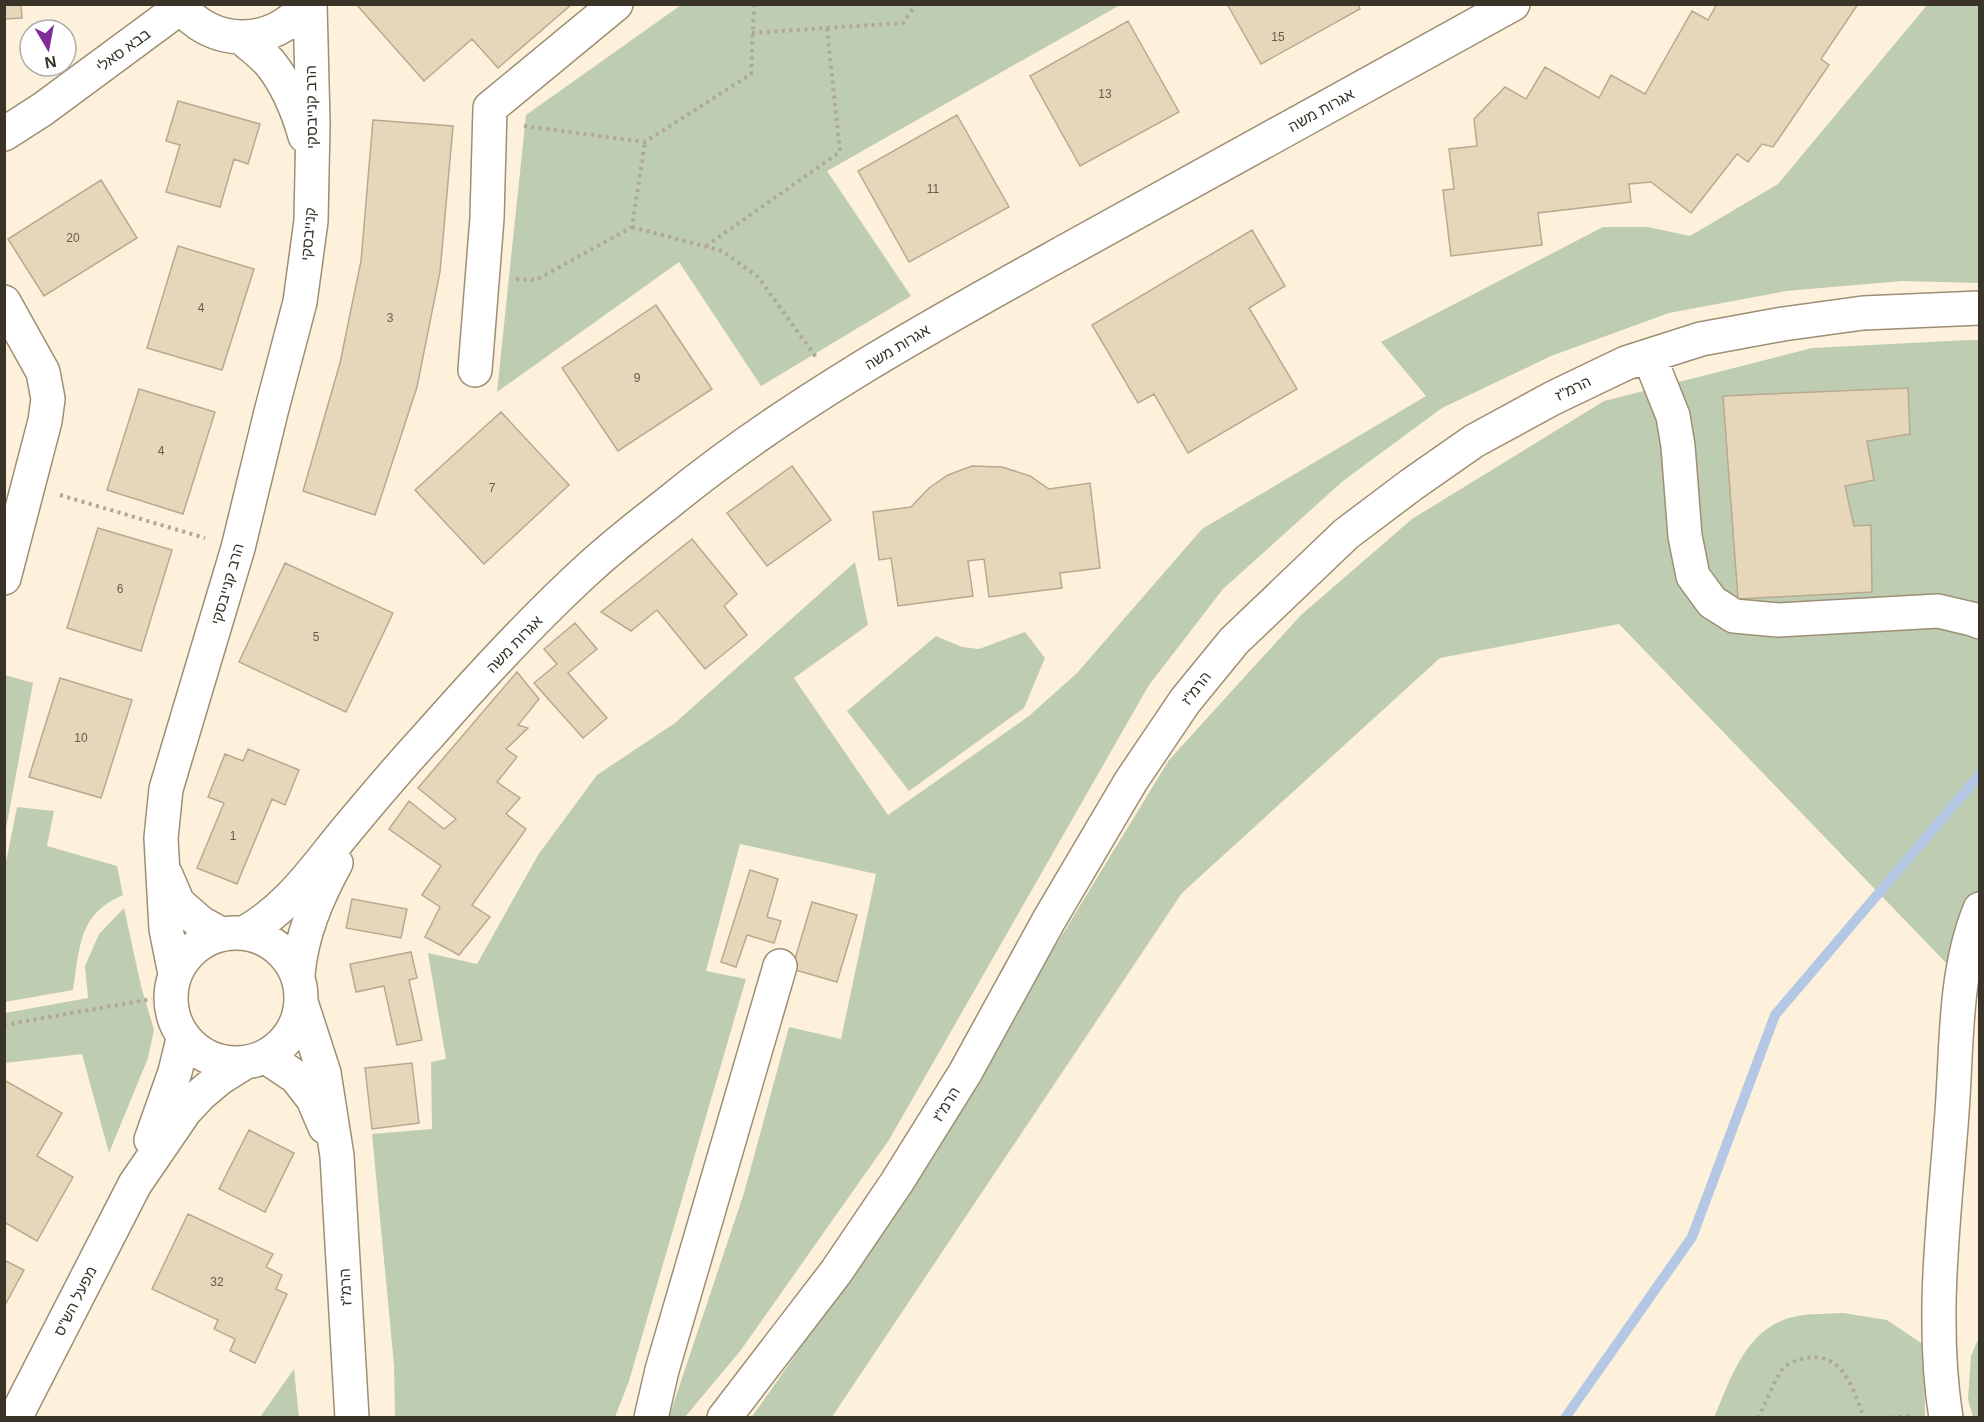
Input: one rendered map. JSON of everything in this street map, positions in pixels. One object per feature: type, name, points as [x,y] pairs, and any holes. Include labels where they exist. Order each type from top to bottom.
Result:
[{"type":"street","points":[[180,6],[203,27],[222,35],[242,38],[262,35],[282,27],[308,4]]},
{"type":"street","name":"הרב קנייבסקי","points":[[308,4],[312,166]]},
{"type":"street","points":[[475,370],[487,218],[490,108],[616,4]]},
{"type":"street","name":"אגרות משה","points":[[232,934],[261,924],[281,909],[426,737],[522,633],[589,567],[673,499],[736,452],[835,384],[959,311],[1513,4]]},
{"type":"street","name":"בבא סאלי","points":[[4,134],[43,109],[180,6]]},
{"type":"street","name":"הרב קנייבסקי","points":[[242,38],[269,63],[284,85],[301,123],[312,166]]},
{"type":"street","name":"קנייבסקי","points":[[300,302],[311,221],[312,166]]},
{"type":"street","points":[[4,302],[43,372],[48,399],[45,422],[4,578]]},
{"type":"street","name":"הרב קנייבסקי","points":[[172,985],[166,929],[161,838],[166,789],[238,548],[300,302]]},
{"type":"street","name":"הרמ\"ז","points":[[724,1418],[836,1272],[897,1182],[965,1073],[1049,920],[1131,781],[1185,701],[1234,641],[1346,534],[1474,441],[1553,398],[1626,363],[1701,339],[1783,324],[1863,313],[1980,308]]},
{"type":"street","name":"הרמ\"ז","points":[[1946,309],[1980,315]]},
{"type":"street","points":[[1649,356],[1672,416],[1678,446],[1685,536],[1693,576],[1712,602],[1734,616],[1778,620],[1938,611],[1980,622]]},
{"type":"street","name":"אגרות משה","points":[[300,990],[300,953],[306,932],[324,885],[367,806]]},
{"type":"street","name":"הרב קנייבסקי","points":[[163,868],[178,903],[201,923],[232,934]]},
{"type":"street","points":[[1946,1418],[1940,1367],[1939,1296],[1960,992],[1970,932],[1980,909]]},
{"type":"street","points":[[232,934],[261,938],[277,946],[289,959],[300,990],[296,1026],[284,1044],[255,1060],[222,1063],[200,1054],[183,1039],[173,1018],[172,985],[185,956],[201,942],[232,934]]},
{"type":"street","points":[[651,1418],[662,1370],[780,966]]},
{"type":"street","name":"הרמ\"ז","points":[[300,990],[324,1073],[337,1156],[352,1418]]},
{"type":"street","name":"מפעל הש\"ס","points":[[135,1184],[175,1072],[183,1039]]},
{"type":"street","name":"הרמ\"ז","points":[[255,1060],[296,1077],[313,1099],[337,1156]]},
{"type":"street","name":"מפעל הש\"ס","points":[[15,1418],[135,1184],[185,1111],[201,1094],[220,1078],[255,1060]]},
{"type":"path","points":[[489,122],[645,142],[751,74],[754,4]]},
{"type":"path","points":[[753,33],[903,22],[916,4]]},
{"type":"path","points":[[706,246],[840,152],[827,28]]},
{"type":"path","points":[[632,227],[645,142]]},
{"type":"path","points":[[482,278],[536,280],[632,227],[706,246],[722,251],[758,277],[835,384]]},
{"type":"path","points":[[28,486],[238,548]]},
{"type":"path","points":[[4,1025],[172,985]]},
{"type":"path","points":[[1758,1418],[1782,1370],[1796,1360],[1818,1356],[1835,1364],[1850,1382],[1864,1418]]},
{"type":"green space","points":[[1928,4],[1979,5],[1979,283],[1902,281],[1786,291],[1669,313],[1551,356],[1442,408],[1343,481],[1223,589],[1149,685],[889,1140],[741,1350],[685,1417],[669,1417],[744,1193],[789,1027],[841,1039],[876,874],[740,844],[706,971],[746,979],[629,1381],[615,1417],[395,1417],[394,1365],[372,1134],[432,1129],[431,1062],[446,1059],[428,953],[477,964],[538,855],[597,775],[675,723],[855,562],[868,625],[794,678],[888,815],[1029,716],[1077,673],[1202,529],[1426,396],[1381,342],[1603,227],[1648,227],[1690,236],[1778,184]]},
{"type":"green space","points":[[681,5],[1120,5],[827,171],[911,296],[761,386],[679,262],[497,392],[526,115]]},
{"type":"green space","points":[[1979,340],[1979,997],[1619,624],[1440,658],[1182,893],[832,1417],[751,1418],[799,1350],[1004,1030],[1169,760],[1301,615],[1412,519],[1604,401],[1812,348]]},
{"type":"green space","points":[[1025,632],[1045,658],[1024,708],[909,791],[847,711],[936,636],[962,647],[979,649]]},
{"type":"green space","points":[[4,675],[33,683],[5,834]]},
{"type":"green space","points":[[17,807],[54,811],[47,846],[117,866],[123,895],[108,903],[89,922],[80,946],[73,990],[5,1002],[5,867]]},
{"type":"green space","points":[[124,908],[141,986],[154,1030],[148,1058],[109,1153],[82,1054],[5,1063],[5,1013],[88,998],[85,966],[99,934]]},
{"type":"green space","points":[[1843,1313],[1887,1320],[1924,1345],[1925,1417],[1714,1418],[1734,1371],[1752,1343],[1763,1332],[1793,1317]]},
{"type":"green space","points":[[1979,1337],[1979,1417],[1973,1417],[1968,1399],[1971,1356]]},
{"type":"green space","points":[[294,1369],[299,1417],[260,1417]]},
{"type":"building","points":[[4,4],[21,4],[22,18],[4,19]]},
{"type":"building","points":[[356,4],[572,4],[498,68],[472,39],[424,81]]},
{"type":"building","points":[[1227,4],[1358,4],[1360,9],[1261,64]]},
{"type":"building","points":[[1717,4],[1858,4],[1821,59],[1829,65],[1773,147],[1762,144],[1748,162],[1737,154],[1691,213],[1651,182],[1629,184],[1631,202],[1538,213],[1542,245],[1451,256],[1443,190],[1454,189],[1449,149],[1477,146],[1474,119],[1505,87],[1526,99],[1545,67],[1599,98],[1611,75],[1645,94],[1692,11],[1708,20]]},
{"type":"building","points":[[1128,21],[1179,112],[1080,166],[1030,76]]},
{"type":"building","points":[[178,101],[260,124],[248,164],[234,159],[220,207],[166,192],[180,145],[166,141]]},
{"type":"building","points":[[957,115],[1009,207],[909,262],[858,171]]},
{"type":"building","points":[[373,120],[453,126],[440,272],[417,387],[375,515],[303,491],[340,363],[361,261]]},
{"type":"building","points":[[101,180],[137,238],[44,296],[8,239]]},
{"type":"building","points":[[1252,230],[1285,286],[1249,308],[1297,389],[1188,453],[1154,394],[1138,403],[1092,325]]},
{"type":"building","points":[[178,246],[254,269],[222,370],[147,348]]},
{"type":"building","points":[[656,305],[712,389],[618,451],[562,368]]},
{"type":"building","points":[[1908,388],[1910,434],[1867,441],[1874,480],[1845,486],[1854,526],[1871,525],[1872,592],[1738,599],[1723,396]]},
{"type":"building","points":[[139,389],[215,412],[183,514],[107,490]]},
{"type":"building","points":[[501,412],[569,485],[484,564],[415,490]]},
{"type":"building","points":[[792,466],[831,520],[767,566],[727,513]]},
{"type":"building","points":[[972,466],[1002,467],[1030,476],[1049,489],[1090,483],[1100,568],[1060,573],[1062,588],[989,597],[984,559],[968,561],[973,596],[898,606],[891,558],[879,560],[873,512],[911,507],[929,488],[948,475]]},
{"type":"building","points":[[98,528],[172,550],[141,651],[67,628]]},
{"type":"building","points":[[692,539],[737,594],[724,606],[747,635],[705,669],[657,610],[631,631],[601,612]]},
{"type":"building","points":[[285,563],[393,613],[346,712],[239,662]]},
{"type":"building","points":[[575,623],[597,649],[568,673],[607,718],[583,738],[534,683],[557,664],[544,649]]},
{"type":"building","points":[[517,672],[539,699],[518,725],[528,728],[506,749],[517,757],[497,782],[520,798],[506,814],[526,829],[472,905],[490,917],[459,955],[425,937],[440,907],[422,895],[441,866],[389,829],[409,801],[444,829],[456,819],[418,788]]},
{"type":"building","points":[[60,678],[132,700],[101,798],[29,777]]},
{"type":"building","points":[[248,749],[299,770],[285,805],[272,799],[237,884],[197,868],[224,803],[208,797],[225,754],[243,761]]},
{"type":"building","points":[[750,870],[778,879],[767,917],[781,921],[774,943],[747,935],[736,967],[721,962]]},
{"type":"building","points":[[352,899],[407,909],[401,938],[346,928]]},
{"type":"building","points":[[812,902],[857,915],[837,982],[792,969]]},
{"type":"building","points":[[411,952],[417,978],[409,980],[422,1040],[397,1045],[384,986],[356,992],[350,964]]},
{"type":"building","points":[[412,1063],[419,1123],[372,1129],[365,1068]]},
{"type":"building","points":[[4,1080],[62,1113],[37,1156],[73,1177],[37,1241],[4,1222]]},
{"type":"building","points":[[249,1130],[294,1153],[265,1212],[219,1189]]},
{"type":"building","points":[[188,1214],[273,1254],[266,1267],[282,1275],[276,1289],[287,1294],[255,1363],[230,1351],[235,1339],[214,1329],[218,1320],[152,1289]]},
{"type":"building","points":[[4,1260],[24,1270],[4,1307]]},
{"type":"waterway","points":[[1565,1418],[1692,1237],[1775,1015],[1980,774]]}]
